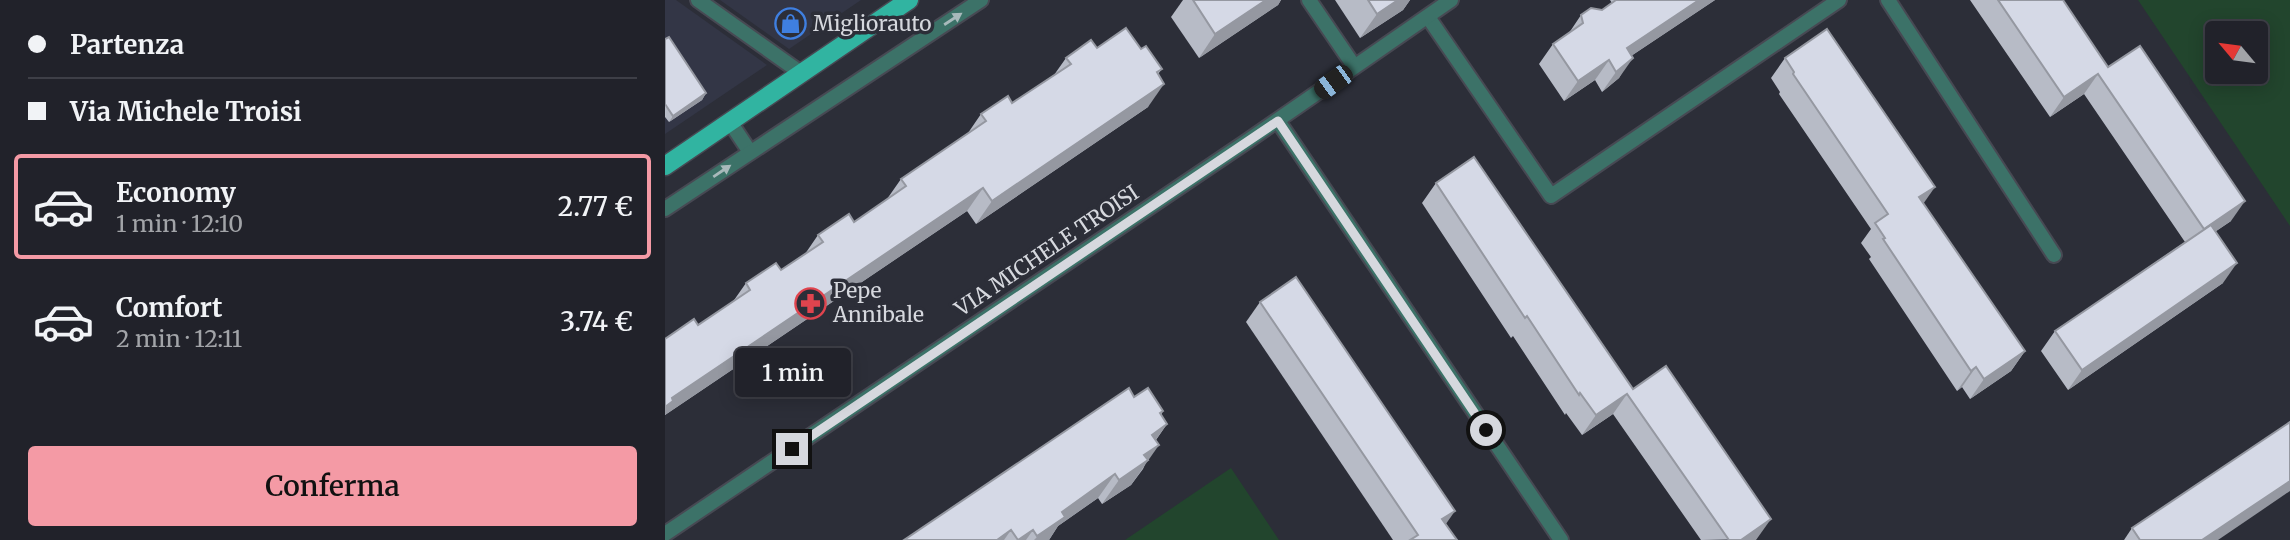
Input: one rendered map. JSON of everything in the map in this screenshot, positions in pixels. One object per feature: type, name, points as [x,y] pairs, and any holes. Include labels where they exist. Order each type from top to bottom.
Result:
[{"type":"main road","points":[[665,166],[909,0]]},
{"type":"street","points":[[698,0],[801,73]]},
{"type":"street","points":[[665,209],[981,0]]},
{"type":"street","points":[[1309,0],[1354,66]]},
{"type":"street","name":"VIA MICHELE TROISI","points":[[665,534],[1278,121],[1451,0]]},
{"type":"street","points":[[1428,16],[1551,196],[1839,0]]},
{"type":"street","points":[[1888,0],[2055,254]]},
{"type":"street","points":[[1278,121],[1561,540]]},
{"type":"street","points":[[730,122],[750,152]]},
{"type":"shaded area","points":[[665,0],[676,0],[767,65],[665,134]]},
{"type":"shaded area","name":"Migliorauto","points":[[720,0],[861,0],[789,49]]},
{"type":"green space","points":[[2138,0],[2290,0],[2290,226]]},
{"type":"green space","points":[[1231,468],[1279,540],[1125,540]]},
{"type":"building","points":[[1193,0],[1266,0],[1215,34]]},
{"type":"building","points":[[1368,0],[1398,0],[1377,14]]},
{"type":"building","points":[[1616,0],[1699,0],[1627,48],[1633,58],[1616,72],[1609,60],[1578,81],[1553,44],[1583,23],[1581,15],[1591,8],[1602,10]]},
{"type":"building","points":[[1998,0],[2063,0],[2108,67],[2140,46],[2245,201],[2204,229],[2098,74],[2064,97]]},
{"type":"building","points":[[1126,28],[1141,49],[1146,46],[1162,69],[1157,72],[1164,84],[992,201],[983,188],[672,398],[673,401],[665,407],[665,339],[694,319],[698,325],[750,290],[746,283],[776,263],[781,270],[823,242],[818,235],[849,214],[854,222],[906,186],[901,179],[986,121],[981,114],[1008,96],[1012,103],[1071,64],[1066,58],[1091,40],[1097,48]]},
{"type":"building","points":[[1827,29],[1935,187],[1919,197],[2025,351],[1984,379],[1976,367],[1971,371],[1883,239],[1885,238],[1875,223],[1888,214],[1793,74],[1785,58]]},
{"type":"building","points":[[669,37],[706,93],[673,116],[665,104],[665,39]]},
{"type":"building","points":[[1474,157],[1633,389],[1666,366],[1771,519],[1741,540],[1729,540],[1627,394],[1596,415],[1580,393],[1579,395],[1436,183]]},
{"type":"building","points":[[2211,225],[2237,263],[2082,370],[2055,331]]},
{"type":"building","points":[[1296,277],[1455,511],[1442,519],[1457,540],[1410,540],[1418,535],[1260,302]]},
{"type":"building","points":[[1129,388],[1134,397],[1148,388],[1163,411],[1160,413],[1167,424],[1152,435],[1159,445],[1144,455],[1148,460],[1119,480],[1115,474],[1062,512],[1065,517],[1037,536],[1033,530],[1018,540],[1011,530],[997,540],[904,540]]},
{"type":"building","points":[[2290,422],[2290,481],[2202,540],[2140,540],[2132,528]]},
{"type":"place","name":"Migliorauto","points":[[790,24]]},
{"type":"place","name":"Pepe Annibale","points":[[810,303]]},
{"type":"route","points":[[792,449],[1278,121],[1486,430]]}]
